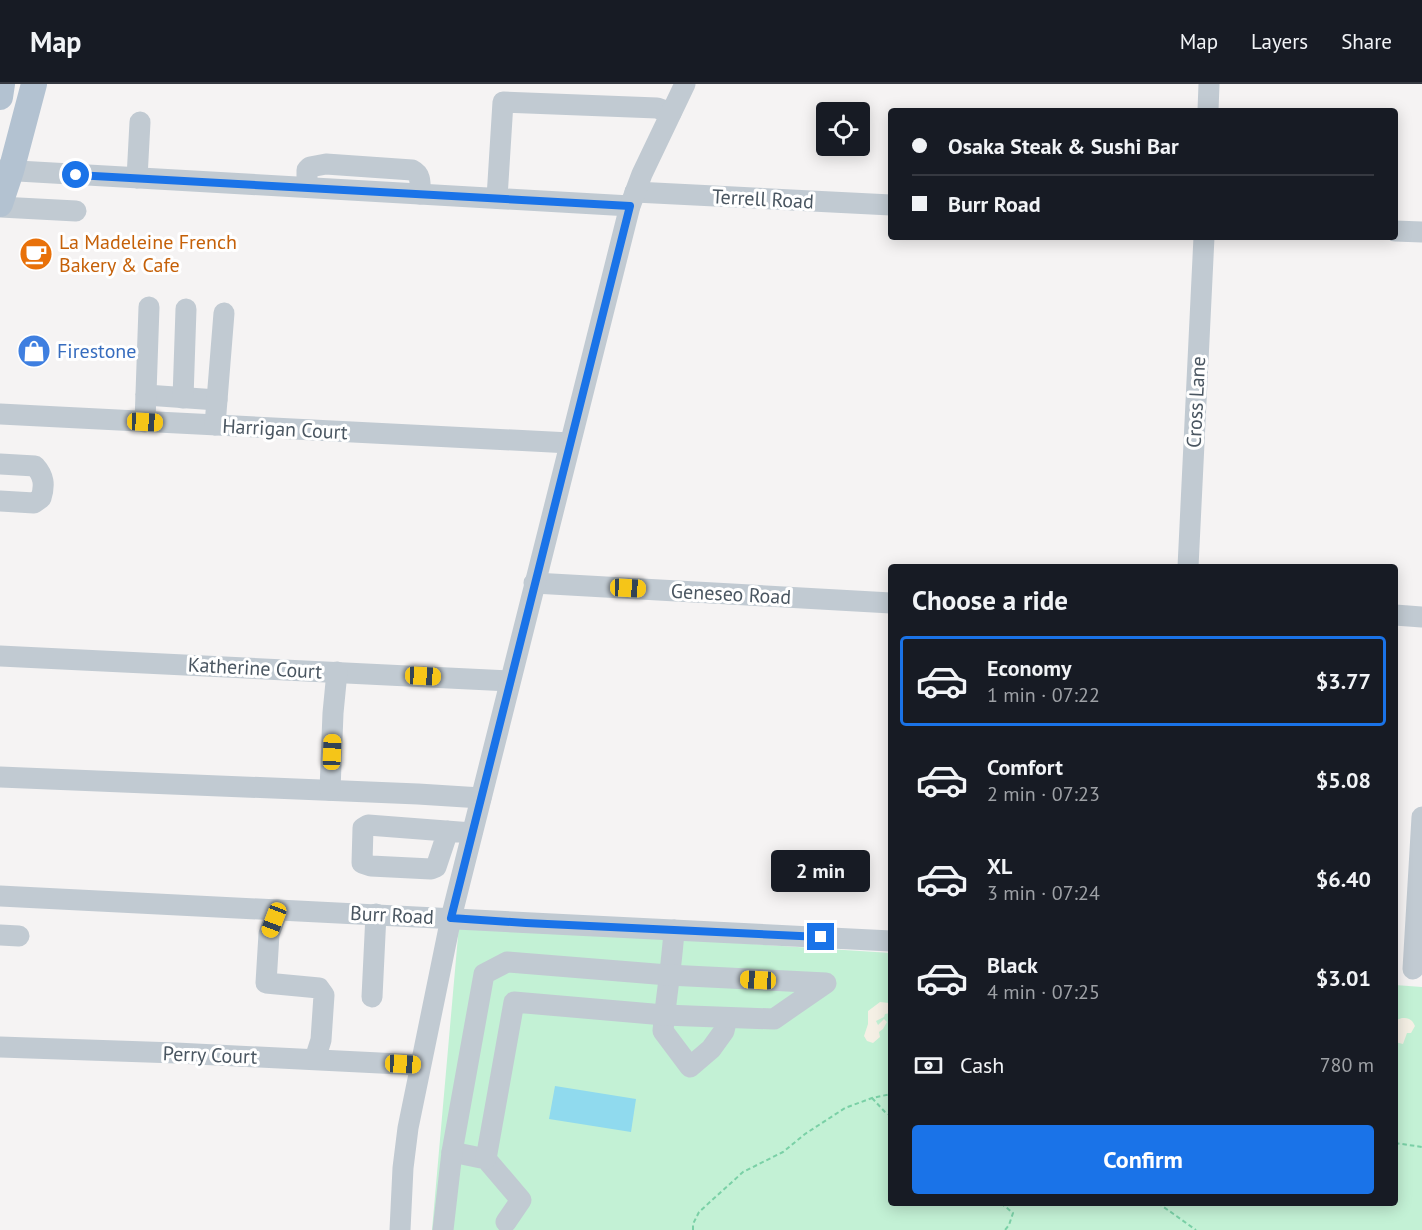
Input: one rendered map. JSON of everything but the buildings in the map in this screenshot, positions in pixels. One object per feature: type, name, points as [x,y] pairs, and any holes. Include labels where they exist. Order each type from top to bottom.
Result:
[{"type":"main road","points":[[0,206],[5,170],[34,84]]},
{"type":"street","points":[[400,1230],[403,1168],[408,1128],[451,918],[472,832],[632,199],[685,84]]},
{"type":"street","points":[[1208,108],[1209,84]]},
{"type":"street","points":[[497,198],[503,102],[657,108],[671,113]]},
{"type":"street","points":[[137,178],[140,122]]},
{"type":"street","name":"Terrell Road","points":[[5,170],[497,198],[888,205]]},
{"type":"street","points":[[0,206],[76,211]]},
{"type":"street","points":[[1398,231],[1422,232]]},
{"type":"street","name":"Cross Lane","points":[[1188,564],[1204,240]]},
{"type":"street","points":[[145,422],[149,307]]},
{"type":"street","points":[[183,398],[186,309]]},
{"type":"street","points":[[215,425],[224,313]]},
{"type":"street","points":[[146,395],[217,400]]},
{"type":"street","name":"Harrigan Court","points":[[0,414],[570,443]]},
{"type":"street","points":[[0,464],[35,466],[44,481],[44,492],[41,498],[34,502],[0,501]]},
{"type":"street","name":"Geneseo Road","points":[[534,583],[888,603]]},
{"type":"street","points":[[1398,615],[1422,617]]},
{"type":"street","name":"Katherine Court","points":[[0,656],[510,681]]},
{"type":"street","points":[[330,790],[337,672]]},
{"type":"street","points":[[0,777],[481,798]]},
{"type":"street","points":[[1410,969],[1422,817]]},
{"type":"street","points":[[448,831],[472,832]]},
{"type":"street","name":"Burr Road","points":[[0,896],[888,941]]},
{"type":"street","points":[[278,910],[269,934],[266,983],[319,988],[324,994],[321,1040],[315,1059]]},
{"type":"street","points":[[372,998],[376,914]]},
{"type":"street","points":[[674,930],[663,1031],[690,1067],[711,1049],[724,1031],[728,1017]]},
{"type":"street","points":[[443,1230],[452,1152],[479,997],[484,974],[507,963],[668,975],[826,983],[774,1019],[664,1015],[479,997]]},
{"type":"street","points":[[486,1159],[514,1002]]},
{"type":"street","name":"Perry Court","points":[[0,1047],[420,1065]]},
{"type":"street","points":[[452,1152],[486,1159],[521,1200],[506,1222]]},
{"type":"path","points":[[693,1230],[693,1224],[699,1212],[743,1172],[783,1152],[844,1108],[888,1095]]},
{"type":"path","points":[[872,1098],[888,1114]]},
{"type":"path","points":[[1398,1143],[1422,1147]]},
{"type":"path","points":[[1005,1206],[1013,1213],[1005,1230]]},
{"type":"path","points":[[1162,1206],[1196,1230]]},
{"type":"green space","points":[[459,925],[888,953],[888,1206],[1398,1206],[1398,985],[1422,987],[1422,1230],[432,1230]]},
{"type":"sand","points":[[880,1002],[888,1003],[888,1013],[876,1021],[878,1025],[884,1019],[887,1022],[879,1032],[880,1037],[873,1043],[867,1041],[864,1036],[868,1024],[868,1011]]},
{"type":"sand","points":[[1398,1019],[1410,1019],[1415,1026],[1411,1033],[1407,1033],[1403,1044],[1398,1043]]},
{"type":"water","points":[[555,1086],[636,1099],[631,1132],[549,1119]]},
{"type":"place","name":"La Madeleine French Bakery & Cafe","points":[[36,254]]},
{"type":"place","name":"Firestone","points":[[34,351]]},
{"type":"route","points":[[76,175],[630,206],[451,918],[821,937]]}]
